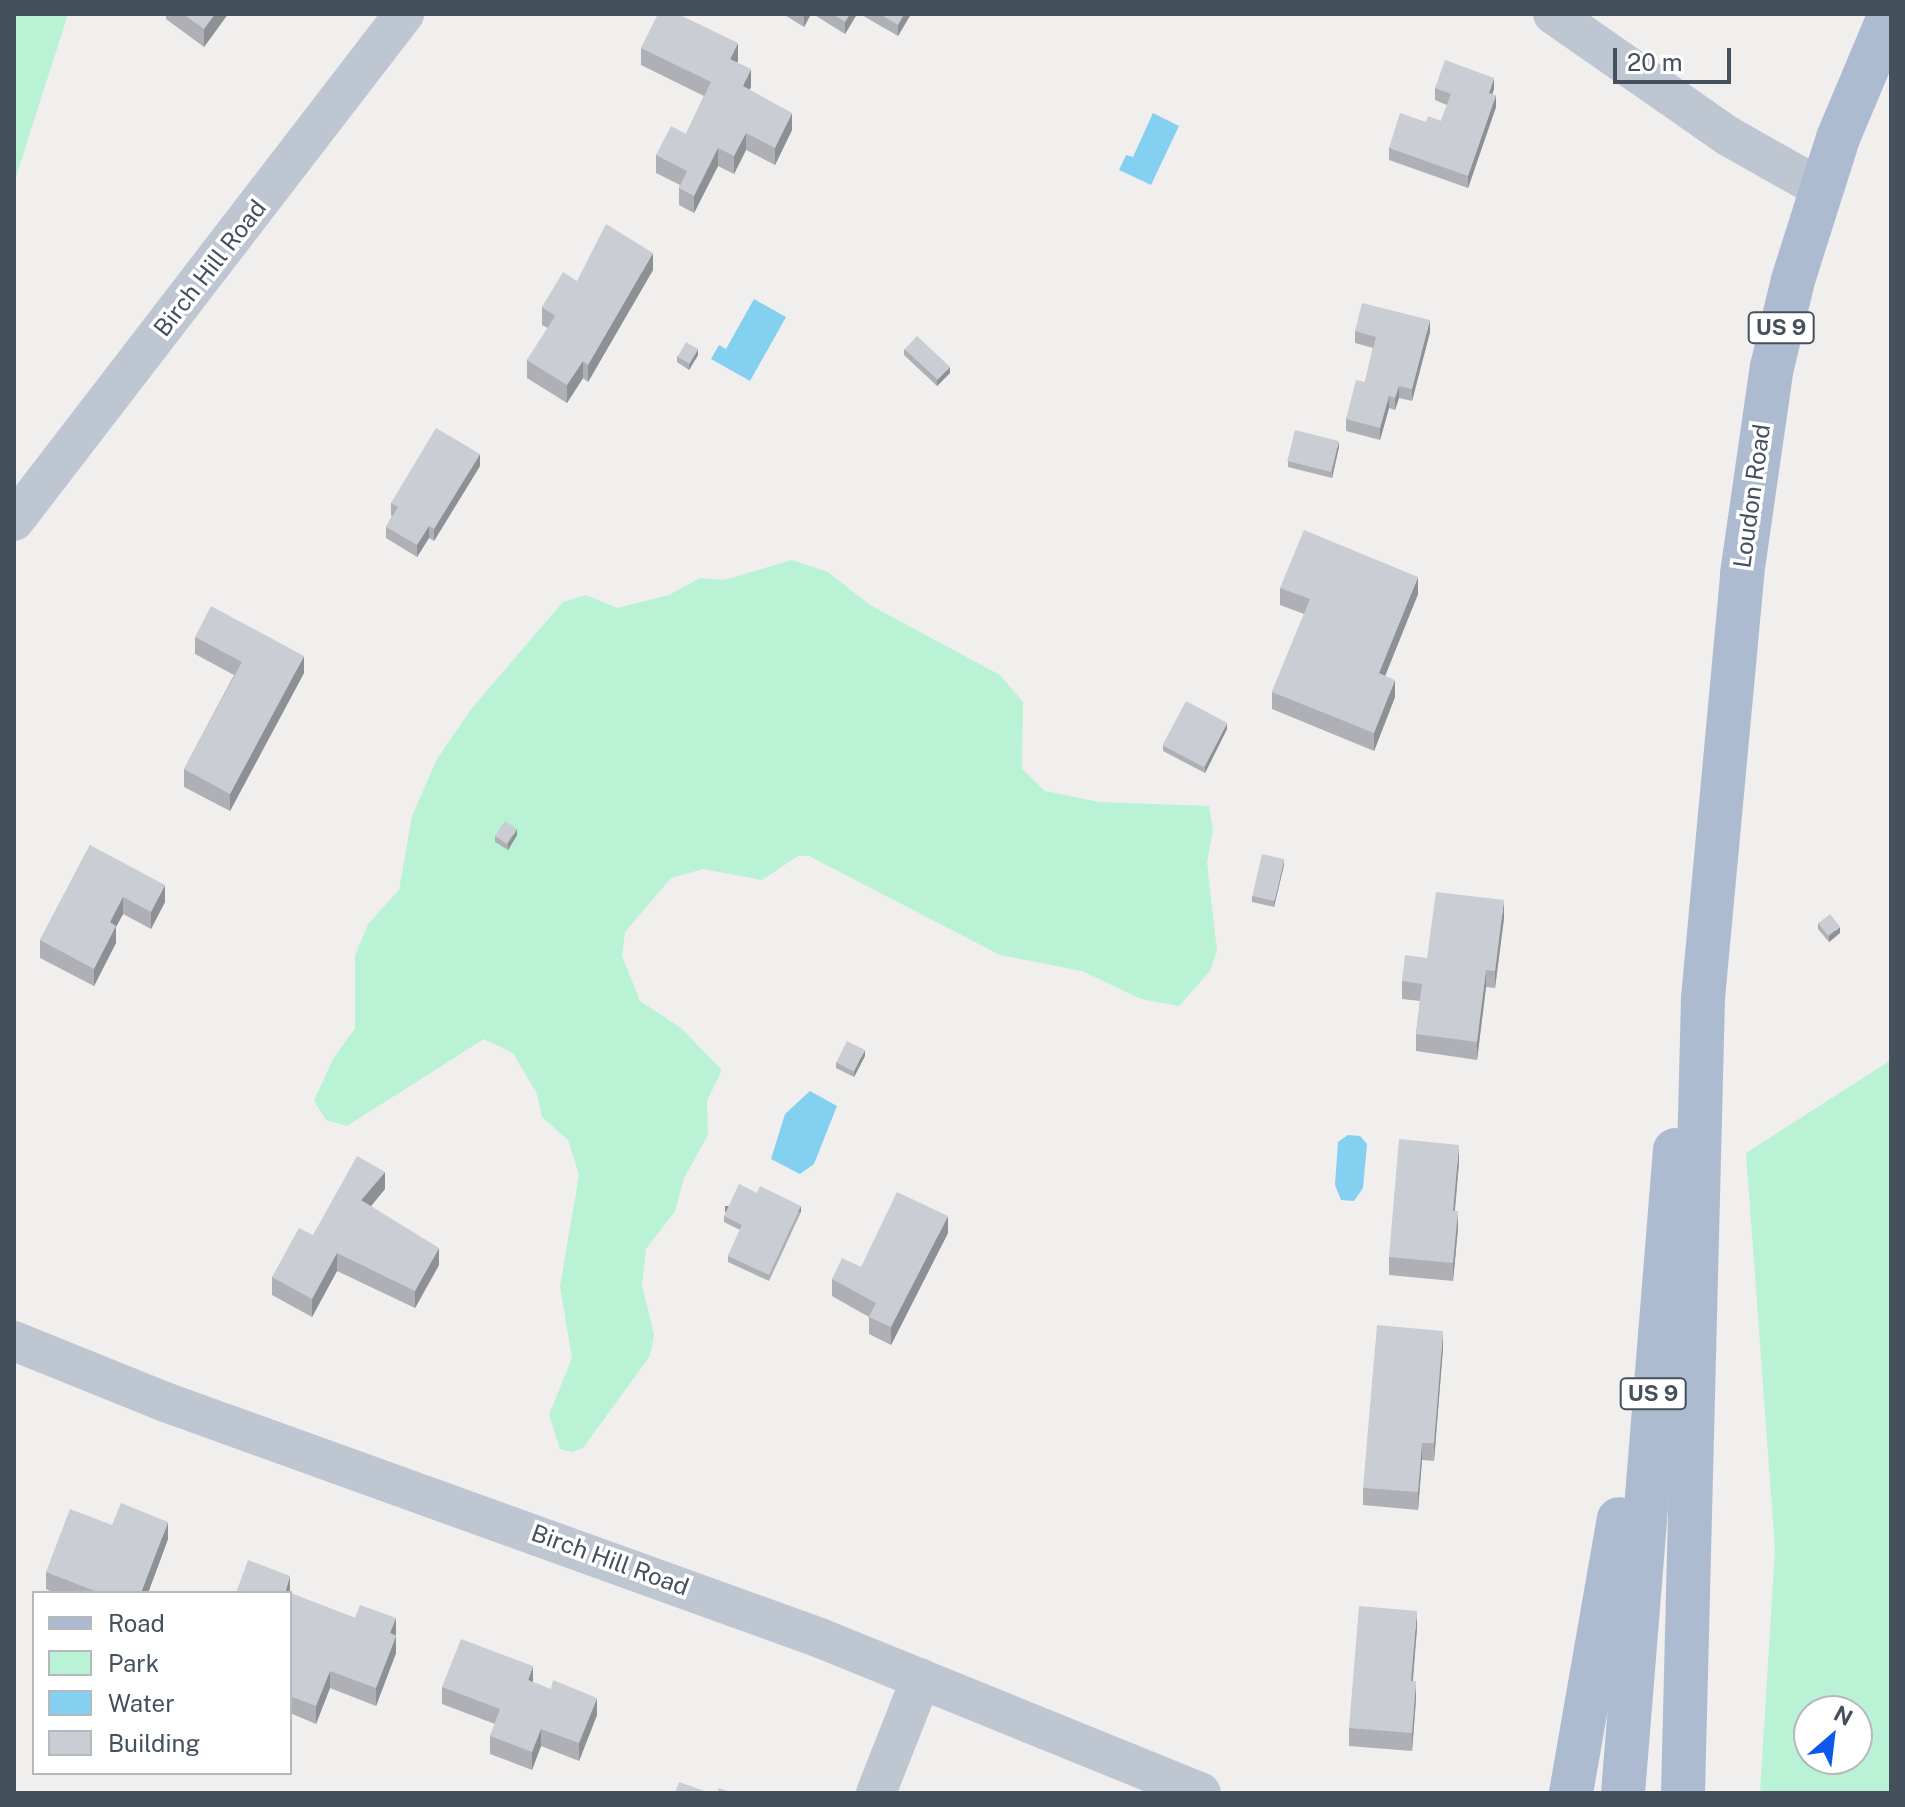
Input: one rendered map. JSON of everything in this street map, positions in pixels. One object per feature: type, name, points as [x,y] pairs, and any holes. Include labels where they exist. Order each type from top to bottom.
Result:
[{"type":"main road","name":"Loudon Road","points":[[1703,998],[1740,584],[1772,367],[1820,188],[1890,14]]},
{"type":"main road","name":"US 9","points":[[1623,1793],[1654,1373],[1676,1140],[1703,998]]},
{"type":"main road","name":"US 9","points":[[1683,1793],[1703,998]]},
{"type":"main road","points":[[1571,1793],[1615,1539],[1654,1373]]},
{"type":"street","name":"Birch Hill Road","points":[[14,521],[404,14]]},
{"type":"street","points":[[1553,14],[1678,103],[1820,188]]},
{"type":"street","name":"Birch Hill Road","points":[[14,1341],[165,1402],[633,1567],[921,1679],[1201,1793]]},
{"type":"street","points":[[876,1793],[921,1679]]},
{"type":"green space","points":[[14,14],[68,14],[14,183]]},
{"type":"green space","points":[[792,560],[828,572],[870,605],[1000,675],[1023,702],[1022,769],[1045,791],[1099,802],[1209,806],[1213,830],[1207,862],[1217,951],[1210,971],[1179,1006],[1141,999],[1082,971],[1000,955],[809,856],[798,856],[762,880],[703,869],[671,878],[625,932],[622,956],[640,1001],[681,1028],[722,1070],[707,1101],[708,1135],[684,1178],[675,1211],[646,1249],[642,1285],[654,1335],[650,1356],[583,1448],[572,1452],[560,1449],[549,1415],[572,1358],[560,1286],[579,1175],[568,1140],[542,1117],[537,1094],[513,1053],[484,1039],[347,1126],[326,1120],[314,1101],[333,1059],[355,1028],[355,956],[368,924],[399,890],[412,816],[437,759],[472,708],[563,602],[586,595],[617,608],[669,595],[700,578],[724,580]]},
{"type":"green space","points":[[1891,1060],[1891,1793],[1760,1793],[1775,1549],[1746,1153]]},
{"type":"water","points":[[1153,113],[1179,126],[1151,185],[1119,170],[1126,155],[1133,157]]},
{"type":"water","points":[[754,299],[786,317],[750,381],[711,359],[719,345],[726,349]]},
{"type":"water","points":[[810,1091],[837,1106],[814,1164],[800,1174],[771,1159],[785,1114]]},
{"type":"water","points":[[1348,1135],[1360,1136],[1367,1144],[1363,1188],[1354,1201],[1341,1200],[1335,1185],[1338,1142]]},
{"type":"building","points":[[183,14],[215,14],[204,29]]},
{"type":"building","points":[[658,14],[678,14],[738,43],[730,59],[751,69],[743,86],[792,113],[775,148],[746,133],[734,156],[718,148],[694,196],[679,188],[687,171],[656,155],[671,126],[686,134],[711,82],[641,48]]},
{"type":"building","points":[[833,14],[850,14],[845,22]]},
{"type":"building","points":[[880,14],[904,14],[898,25]]},
{"type":"building","points":[[1445,60],[1494,78],[1489,93],[1496,95],[1468,176],[1389,148],[1400,113],[1426,122],[1428,116],[1441,121],[1451,94],[1435,88]]},
{"type":"building","points":[[606,224],[653,253],[588,365],[583,361],[567,385],[527,360],[555,316],[542,307],[563,272],[577,281]]},
{"type":"building","points":[[1362,303],[1430,320],[1412,389],[1399,386],[1395,398],[1389,396],[1380,428],[1346,419],[1356,380],[1365,382],[1376,337],[1355,331]]},
{"type":"building","points":[[917,336],[950,367],[938,380],[905,349]]},
{"type":"building","points":[[686,342],[698,349],[690,364],[678,357]]},
{"type":"building","points":[[436,428],[480,454],[434,529],[429,526],[417,545],[386,527],[398,507],[391,503]]},
{"type":"building","points":[[1295,430],[1339,441],[1331,472],[1287,461]]},
{"type":"building","points":[[1304,530],[1418,577],[1379,673],[1395,680],[1374,733],[1272,692],[1310,599],[1280,588]]},
{"type":"building","points":[[211,606],[304,656],[230,794],[184,769],[242,662],[195,637]]},
{"type":"building","points":[[1186,701],[1227,723],[1204,767],[1163,745]]},
{"type":"building","points":[[505,821],[517,829],[507,844],[495,836]]},
{"type":"building","points":[[90,845],[165,885],[151,912],[123,897],[110,922],[116,926],[94,969],[40,940]]},
{"type":"building","points":[[1262,854],[1284,859],[1275,901],[1252,896]]},
{"type":"building","points":[[1436,892],[1504,900],[1495,971],[1486,970],[1477,1042],[1416,1034],[1422,984],[1402,981],[1405,955],[1427,958]]},
{"type":"building","points":[[1830,914],[1840,927],[1828,936],[1818,923]]},
{"type":"building","points":[[847,1041],[865,1050],[854,1071],[836,1062]]},
{"type":"building","points":[[1399,1139],[1459,1145],[1453,1211],[1458,1211],[1453,1263],[1389,1257]]},
{"type":"building","points":[[357,1156],[385,1172],[361,1200],[439,1248],[415,1291],[337,1253],[312,1299],[272,1277],[299,1228],[313,1235]]},
{"type":"building","points":[[739,1184],[757,1193],[760,1186],[801,1206],[769,1275],[728,1256],[742,1225],[724,1216]]},
{"type":"building","points":[[897,1192],[948,1216],[891,1327],[869,1317],[876,1303],[832,1279],[842,1258],[861,1267]]},
{"type":"building","points":[[1377,1325],[1443,1331],[1434,1443],[1422,1443],[1418,1492],[1363,1488]]},
{"type":"building","points":[[121,1503],[168,1522],[142,1591],[95,1591],[46,1572],[70,1509],[112,1525]]},
{"type":"building","points":[[248,1560],[290,1576],[285,1591],[237,1591]]},
{"type":"building","points":[[292,1594],[355,1618],[360,1605],[396,1618],[390,1633],[396,1636],[376,1688],[330,1671],[316,1706],[292,1697]]},
{"type":"building","points":[[1359,1606],[1417,1611],[1411,1681],[1416,1681],[1412,1733],[1349,1728]]},
{"type":"building","points":[[461,1639],[533,1666],[528,1680],[551,1689],[553,1680],[597,1698],[579,1743],[541,1729],[532,1752],[490,1736],[500,1709],[442,1687]]},
{"type":"building","points":[[679,1782],[710,1793],[675,1793]]}]
